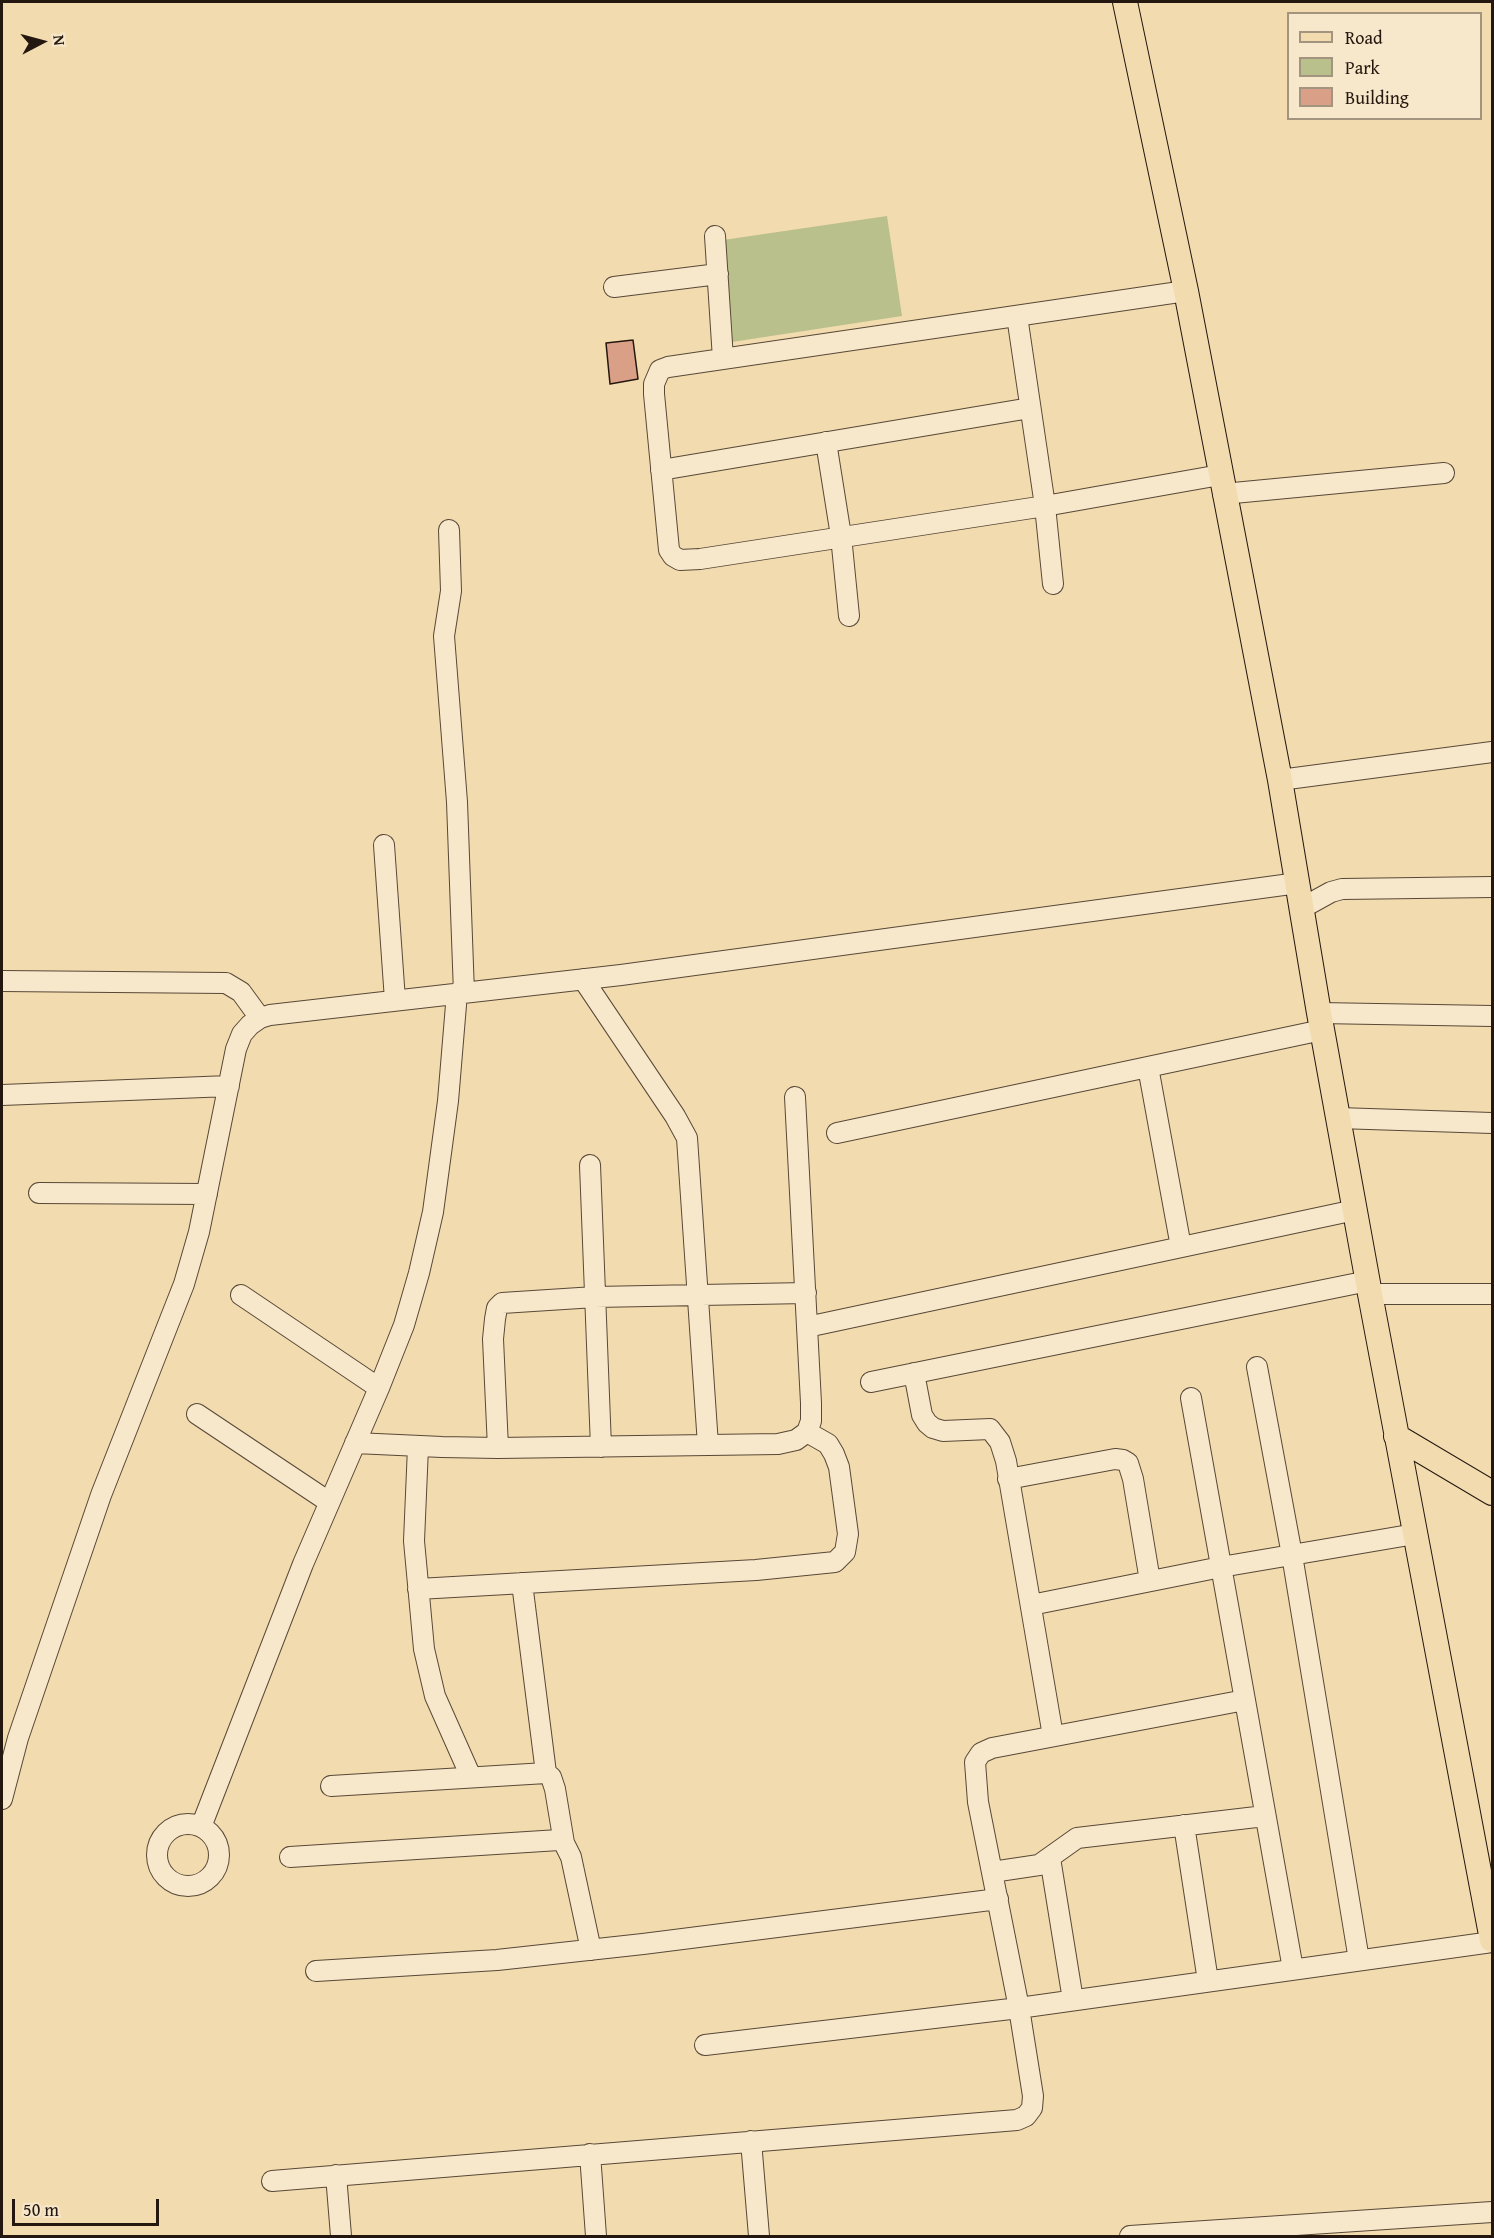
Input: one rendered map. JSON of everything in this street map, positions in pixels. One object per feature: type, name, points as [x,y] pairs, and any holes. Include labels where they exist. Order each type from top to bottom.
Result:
[{"type":"main road","points":[[1125,2],[1186,291],[1280,780],[1320,1022],[1492,1941]]},
{"type":"main road","points":[[1396,1436],[1492,1493]]},
{"type":"street","points":[[715,236],[723,359]]},
{"type":"street","points":[[614,287],[718,274]]},
{"type":"street","points":[[1186,291],[660,370],[656,375],[654,394],[669,550],[680,560],[1045,506],[1222,485],[1444,473]]},
{"type":"street","points":[[1017,315],[1045,506],[1053,584]]},
{"type":"street","points":[[661,470],[1030,408]]},
{"type":"street","points":[[826,442],[841,536],[849,616]]},
{"type":"street","points":[[201,1827],[303,1564],[404,1325],[433,1212],[461,993],[455,775],[444,636],[451,591],[449,530]]},
{"type":"street","points":[[1280,780],[1492,752]]},
{"type":"street","points":[[384,845],[395,1000]]},
{"type":"street","points":[[2,1799],[18,1738],[101,1495],[184,1284],[199,1232],[236,1049],[242,1034],[250,1025],[270,1015],[583,979],[1298,883]]},
{"type":"street","points":[[1302,908],[1342,889],[1492,887]]},
{"type":"street","points":[[583,979],[679,1121],[687,1138],[708,1445]]},
{"type":"street","points":[[2,981],[226,983],[240,992],[260,1018]]},
{"type":"street","points":[[837,1133],[1148,1067],[1320,1022],[1492,1016]]},
{"type":"street","points":[[1148,1067],[1181,1247]]},
{"type":"street","points":[[2,1095],[229,1086]]},
{"type":"street","points":[[355,1443],[498,1448],[778,1444],[796,1440],[807,1432],[811,1421],[811,1403],[795,1097]]},
{"type":"street","points":[[1338,1118],[1492,1123]]},
{"type":"street","points":[[590,1164],[601,1447]]},
{"type":"street","points":[[39,1193],[207,1194]]},
{"type":"street","points":[[807,1327],[1355,1210]]},
{"type":"street","points":[[871,1382],[1369,1288],[1492,1294]]},
{"type":"street","points":[[498,1448],[493,1339],[497,1308],[502,1303],[595,1297],[806,1293]]},
{"type":"street","points":[[241,1295],[379,1388]]},
{"type":"street","points":[[1257,1367],[1292,1555],[1359,1960]]},
{"type":"street","points":[[914,1373],[922,1415],[933,1428],[943,1431],[990,1429],[1000,1442],[1006,1461],[1053,1736]]},
{"type":"street","points":[[1191,1398],[1293,1970]]},
{"type":"street","points":[[197,1414],[330,1502]]},
{"type":"street","points":[[418,1589],[756,1570],[835,1562],[845,1552],[848,1533],[839,1467],[828,1444],[807,1432]]},
{"type":"street","points":[[418,1447],[414,1541],[430,1679],[471,1777]]},
{"type":"street","points":[[1008,1479],[1115,1459],[1128,1463],[1133,1479],[1150,1581]]},
{"type":"street","points":[[1030,1605],[1221,1567],[1415,1534]]},
{"type":"street","points":[[522,1583],[546,1773]]},
{"type":"street","points":[[272,2181],[1017,2120],[1026,2116],[1032,2108],[1033,2096],[1019,2008],[978,1802],[975,1762],[981,1753],[993,1748],[1245,1700]]},
{"type":"street","points":[[331,1786],[546,1773],[551,1777],[555,1789],[564,1843],[571,1857],[591,1950]]},
{"type":"street","points":[[992,1872],[1040,1865],[1077,1838],[1266,1816]]},
{"type":"street","points":[[1184,1825],[1208,1982]]},
{"type":"street","points":[[290,1857],[552,1839],[564,1843]]},
{"type":"street","points":[[1050,1858],[1073,2000]]},
{"type":"street","points":[[316,1971],[497,1960],[998,1899]]},
{"type":"street","points":[[705,2045],[1019,2008],[1492,1941]]},
{"type":"street","points":[[751,2141],[759,2236]]},
{"type":"street","points":[[590,2154],[596,2236]]},
{"type":"street","points":[[336,2175],[340,2236]]},
{"type":"street","points":[[1130,2236],[1492,2212]]},
{"type":"green space","points":[[887,216],[902,316],[732,342],[723,240]]},
{"type":"building","points":[[633,340],[638,379],[610,384],[606,343]]}]
